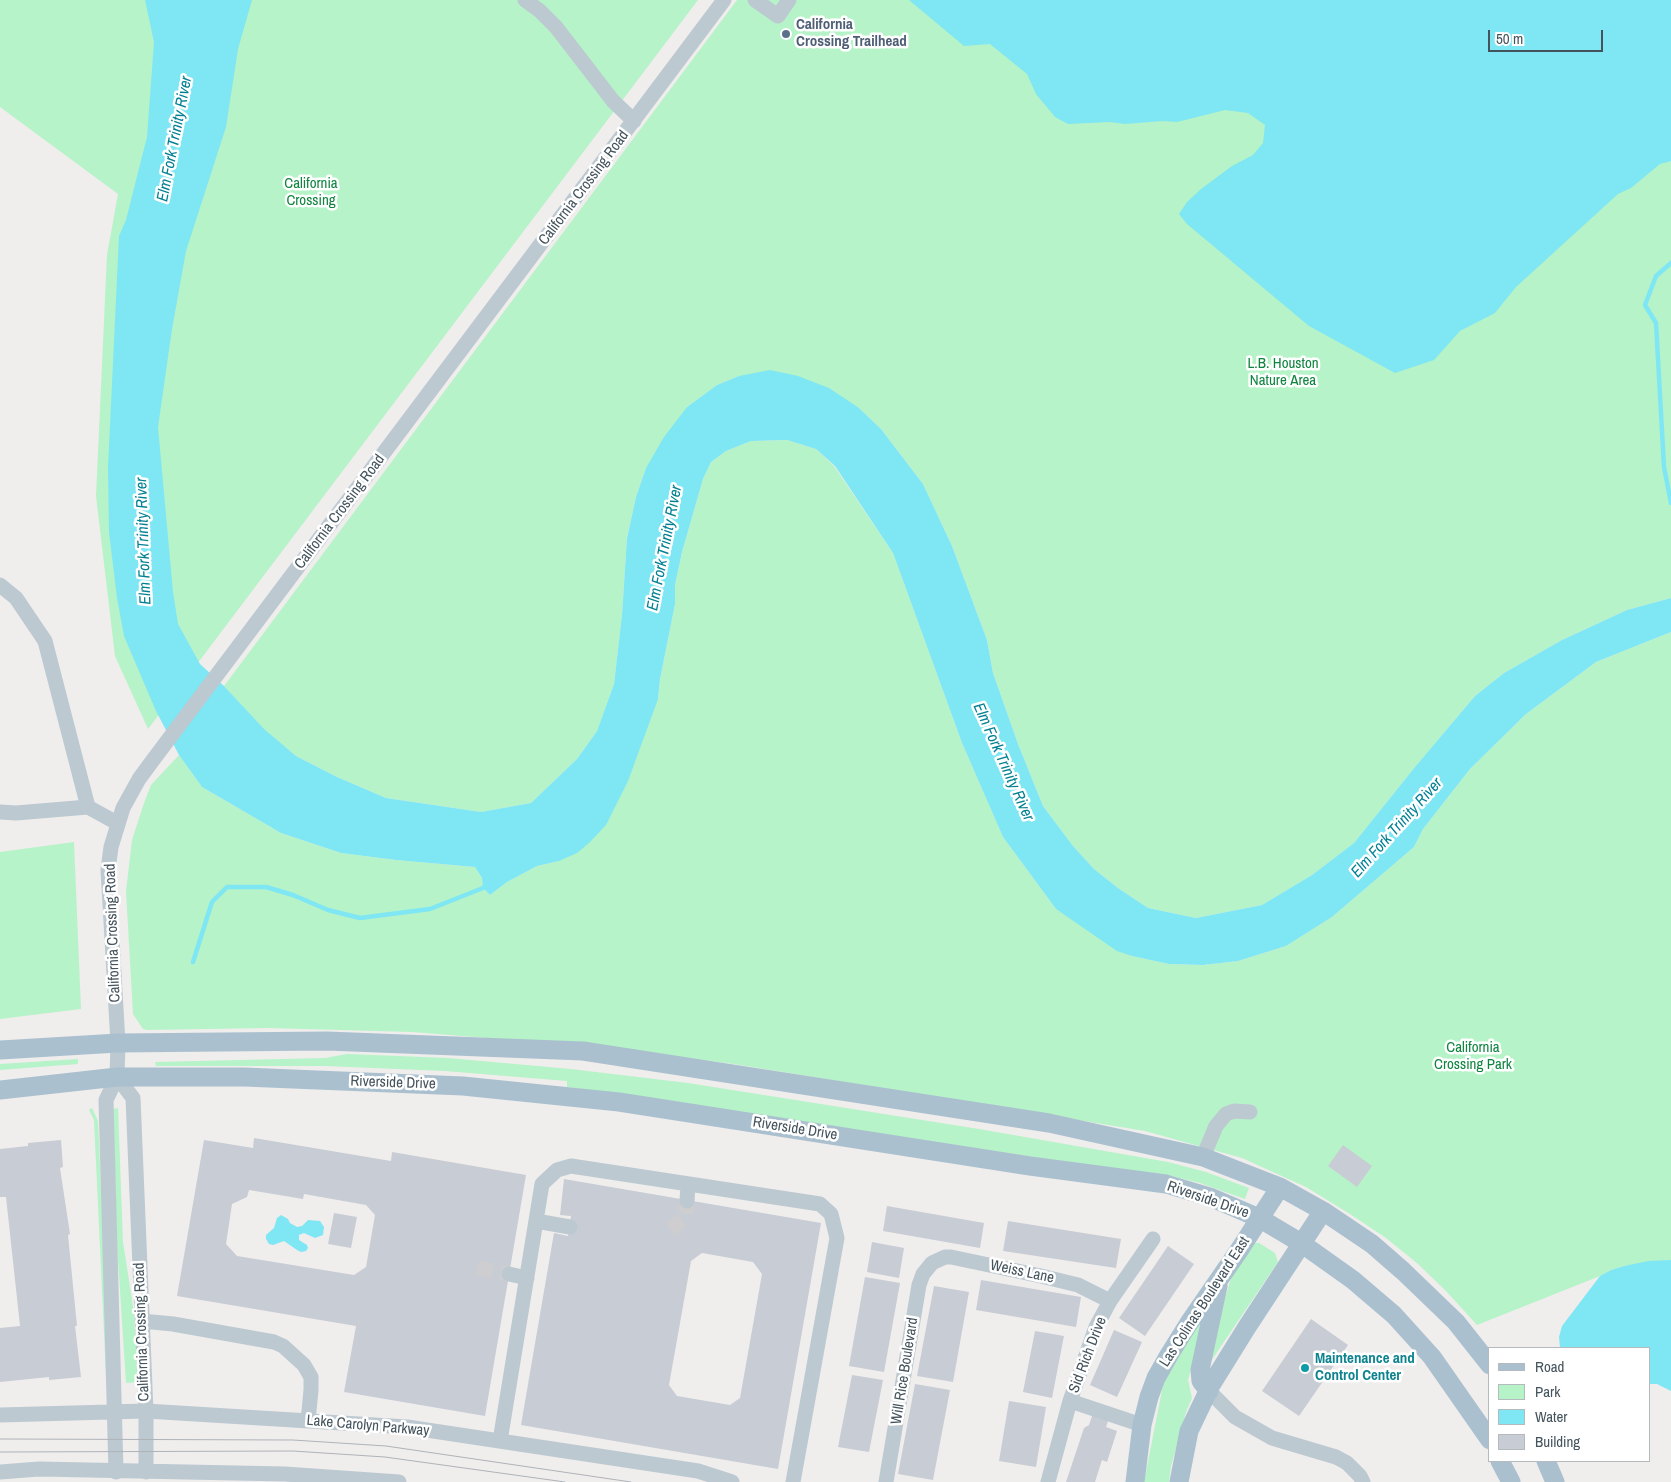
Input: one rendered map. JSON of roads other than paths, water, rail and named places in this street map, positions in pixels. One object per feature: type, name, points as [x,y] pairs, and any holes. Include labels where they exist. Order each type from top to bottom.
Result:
[{"type":"main road","points":[[0,1050],[118,1043],[327,1040],[583,1051],[1049,1123],[1203,1157],[1280,1187],[1323,1210],[1372,1244],[1403,1271],[1456,1322],[1488,1362]]},
{"type":"main road","name":"Riverside Drive","points":[[0,1090],[117,1077],[244,1077],[462,1086],[619,1102],[1030,1166],[1166,1184],[1210,1197],[1259,1218],[1301,1243],[1353,1280],[1394,1315],[1432,1356],[1488,1437]]},
{"type":"main road","name":"Las Colinas Boulevard East","points":[[1135,1482],[1142,1425],[1149,1397],[1169,1355],[1280,1187]]},
{"type":"main road","points":[[1179,1482],[1189,1431],[1209,1391],[1247,1327],[1323,1210]]},
{"type":"main road","points":[[1209,1391],[1201,1381],[1200,1370],[1219,1280]]},
{"type":"main road","points":[[1501,1462],[1511,1482]]},
{"type":"main road","points":[[1546,1462],[1555,1482]]},
{"type":"street","points":[[525,0],[540,11],[556,27],[614,101],[634,121]]},
{"type":"street","name":"California Crossing Road","points":[[116,1472],[106,1100],[117,1077],[118,1043],[108,870],[110,847],[123,808],[135,786],[154,760],[724,0]]},
{"type":"street","points":[[755,0],[778,16],[789,0]]},
{"type":"street","points":[[0,585],[16,598],[44,641],[88,807]]},
{"type":"street","points":[[0,812],[16,814],[88,807],[117,823]]},
{"type":"street","name":"California Crossing Road","points":[[117,1077],[132,1098],[146,1411],[146,1472]]},
{"type":"street","points":[[1203,1157],[1216,1126],[1226,1114],[1234,1111],[1250,1112]]},
{"type":"street","points":[[500,1441],[542,1184],[557,1170],[571,1166],[820,1204],[831,1214],[837,1238],[793,1482]]},
{"type":"street","points":[[687,1201],[688,1184]]},
{"type":"street","points":[[536,1221],[570,1227]]},
{"type":"street","name":"Sid Rich Drive","points":[[1048,1482],[1070,1401],[1096,1327],[1110,1301],[1152,1239]]},
{"type":"street","name":"Weiss Lane","points":[[932,1263],[946,1257],[1041,1276],[1078,1285],[1110,1301]]},
{"type":"street","name":"Will Rice Boulevard","points":[[886,1482],[919,1285],[923,1274],[932,1263]]},
{"type":"street","points":[[509,1274],[527,1278]]},
{"type":"street","points":[[142,1322],[173,1324],[274,1342],[283,1346],[304,1365],[311,1377],[312,1390],[308,1421]]},
{"type":"street","points":[[1209,1391],[1235,1417],[1272,1438],[1336,1457],[1347,1463],[1360,1476],[1363,1482]]},
{"type":"street","points":[[1070,1401],[1142,1425]]},
{"type":"street","name":"Lake Carolyn Parkway","points":[[0,1415],[146,1411],[408,1427],[698,1471],[732,1482]]},
{"type":"street","points":[[39,1469],[52,1482]]},
{"type":"street","points":[[0,1472],[39,1469],[146,1472],[196,1477],[399,1482]]},
{"type":"water","name":"Elm Fork Trinity River","points":[[145,0],[252,0],[238,49],[226,127],[186,251],[172,329],[158,427],[173,592],[178,624],[200,664],[224,686],[264,729],[296,756],[337,777],[386,798],[481,812],[531,803],[577,759],[597,731],[614,684],[622,615],[627,538],[636,497],[646,468],[664,437],[687,407],[717,385],[739,376],[770,370],[798,376],[829,388],[859,408],[881,429],[923,484],[952,546],[987,640],[993,673],[1018,744],[1043,806],[1073,846],[1094,869],[1148,908],[1196,918],[1262,905],[1312,875],[1354,843],[1475,696],[1504,673],[1562,640],[1627,610],[1671,598],[1671,632],[1596,662],[1526,714],[1470,769],[1423,829],[1414,847],[1332,917],[1286,946],[1238,961],[1203,965],[1169,964],[1117,951],[1056,909],[1003,837],[962,743],[893,553],[835,466],[816,449],[787,440],[751,441],[726,451],[711,462],[703,479],[682,552],[675,585],[675,604],[660,679],[658,699],[628,781],[606,825],[589,843],[577,853],[559,861],[537,866],[507,882],[490,895],[483,888],[482,878],[475,867],[341,853],[281,833],[202,787],[179,755],[156,711],[124,636],[117,598],[109,532],[108,468],[119,236],[126,220],[147,137],[154,42]]},
{"type":"water","points":[[909,0],[1671,0],[1671,161],[1660,164],[1631,188],[1618,194],[1516,287],[1495,313],[1460,331],[1434,360],[1395,373],[1309,326],[1187,224],[1179,214],[1187,202],[1201,189],[1232,166],[1253,155],[1263,143],[1265,125],[1248,113],[1225,110],[1177,122],[1068,124],[1055,117],[1036,94],[1027,74],[990,44],[964,46]]},
{"type":"water","points":[[281,1215],[297,1227],[302,1226],[308,1220],[320,1221],[324,1227],[323,1235],[315,1238],[304,1233],[299,1235],[299,1240],[307,1245],[308,1248],[306,1251],[301,1252],[284,1241],[273,1245],[269,1244],[266,1235],[274,1228],[277,1218]]},
{"type":"water","points":[[1671,1260],[1671,1391],[1657,1384],[1651,1384],[1651,1347],[1560,1347],[1559,1337],[1562,1326],[1600,1276],[1624,1266],[1649,1261]]},
{"type":"waterway","points":[[1671,263],[1656,276],[1645,305],[1656,323],[1664,467],[1671,503]]},
{"type":"waterway","points":[[193,962],[212,902],[227,887],[266,887],[293,895],[328,910],[360,918],[430,909],[483,888],[487,884]]},
{"type":"tunnel","points":[[670,1229],[686,1217],[687,1201]]},
{"type":"tunnel","points":[[478,1268],[509,1274]]},
{"type":"tram line","points":[[0,1439],[293,1440],[386,1446],[631,1482]]},
{"type":"tram line","points":[[0,1452],[293,1451],[385,1457],[565,1482]]},
{"type":"place","name":"California Crossing Trailhead","points":[[786,34]]},
{"type":"place","name":"Maintenance and Control Center","points":[[1305,1368]]},
{"type":"park label","name":"California Crossing","points":[[311,192]]},
{"type":"park label","name":"L.B. Houston Nature Area","points":[[1283,372]]},
{"type":"park label","name":"California Crossing Park","points":[[1473,1056]]}]
